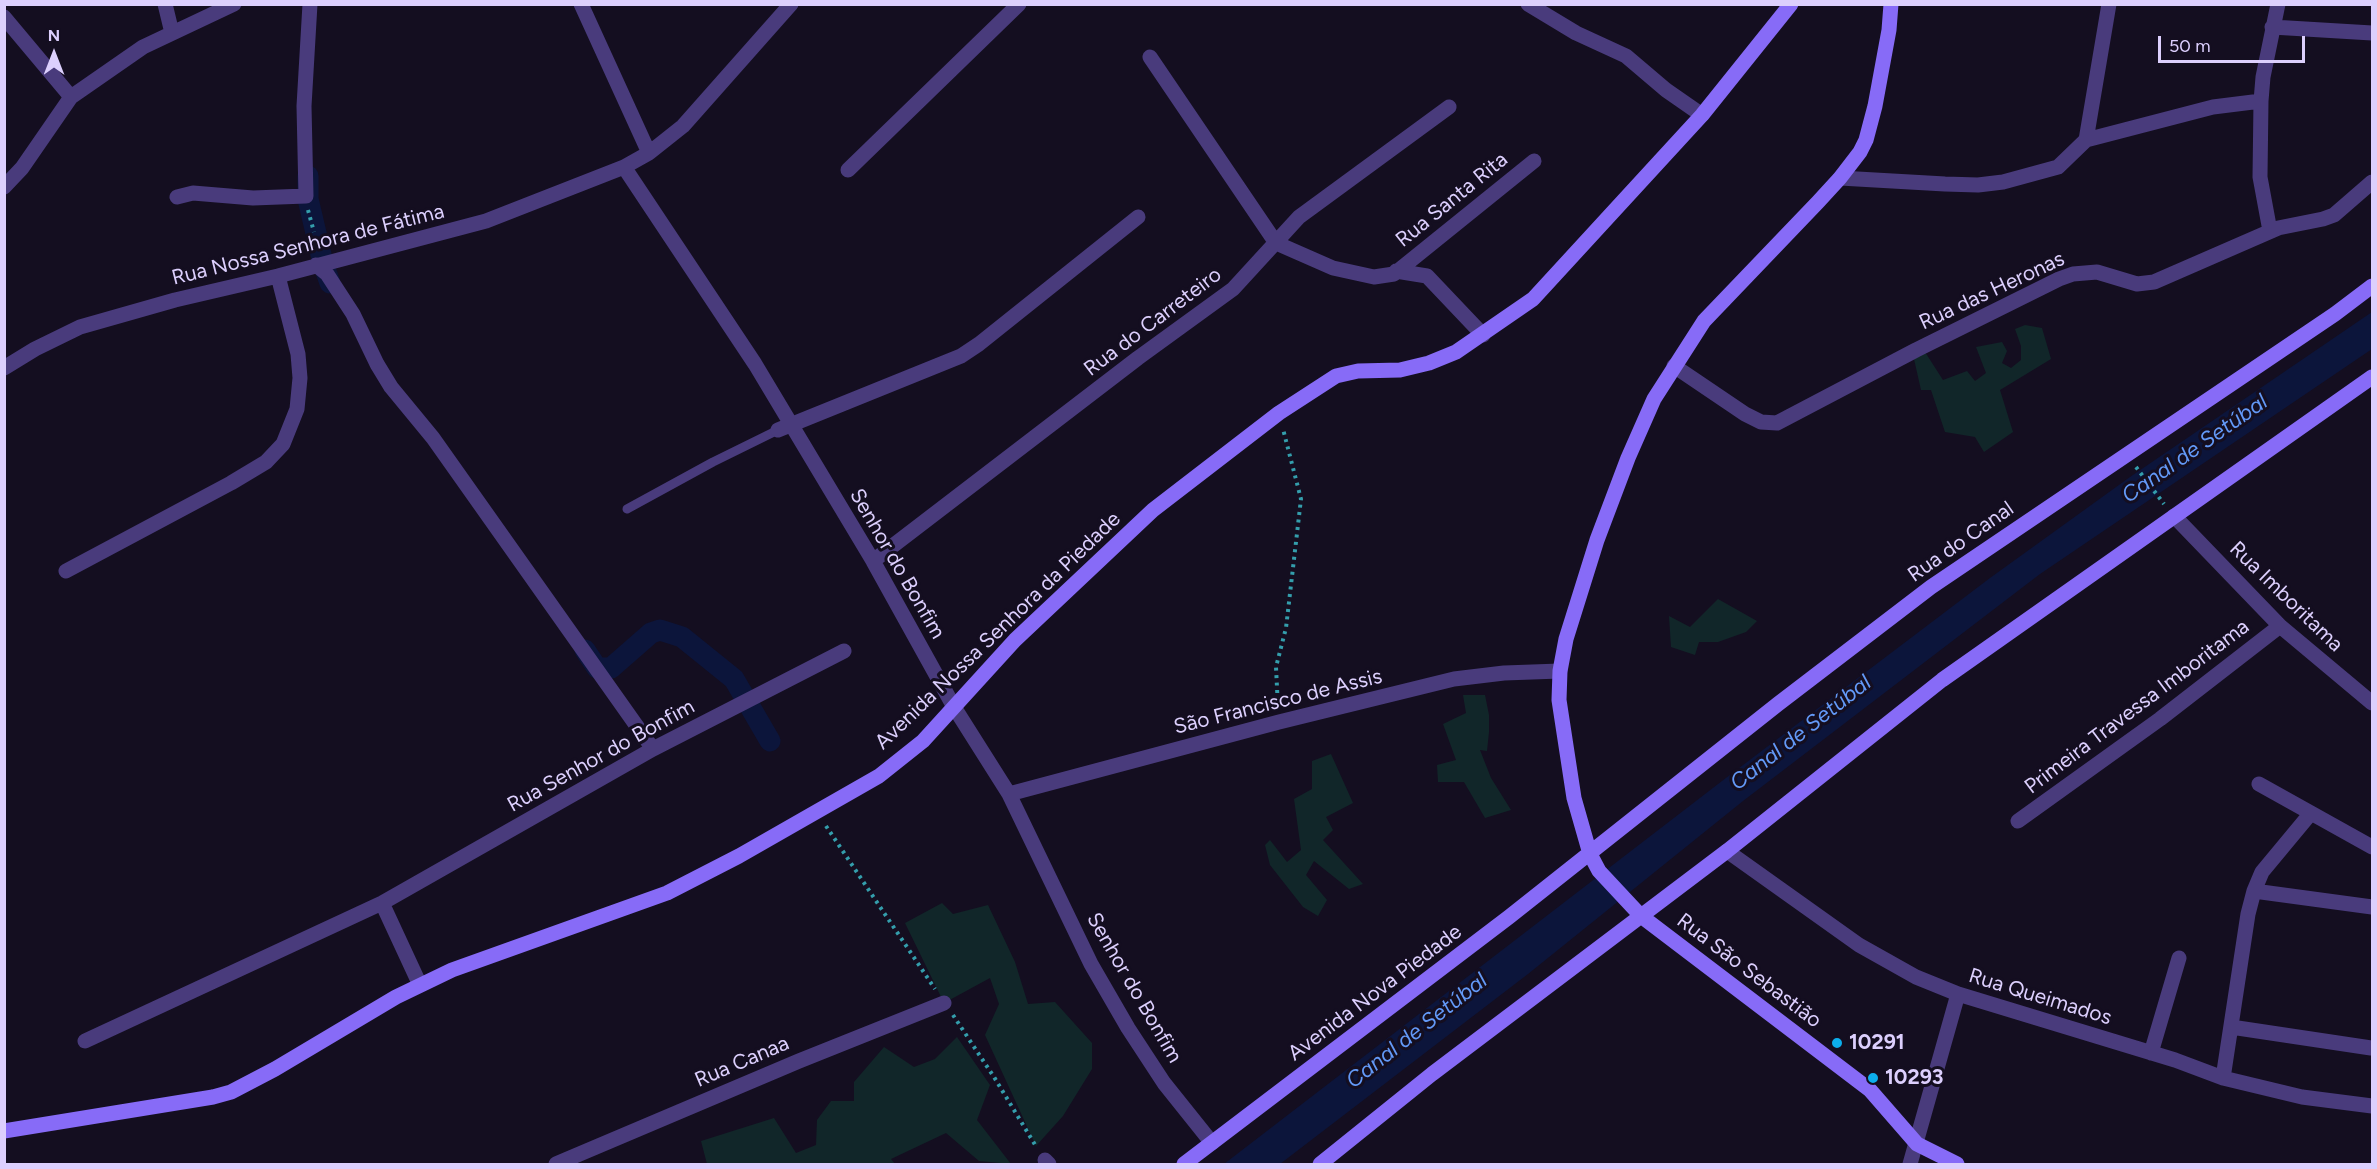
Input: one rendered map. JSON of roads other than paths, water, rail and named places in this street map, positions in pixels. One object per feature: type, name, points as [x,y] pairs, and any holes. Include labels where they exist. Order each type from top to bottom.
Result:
[{"type":"street","points":[[165,4],[172,33]]},
{"type":"street","points":[[177,197],[193,193],[253,198],[306,196],[304,106],[310,4]]},
{"type":"street","points":[[581,4],[649,153]]},
{"type":"street","name":"Rua Nossa Senhora de Fátima","points":[[4,368],[35,349],[80,327],[175,300],[278,276],[323,271],[348,256],[486,221],[624,166],[649,153],[683,126],[791,4]]},
{"type":"street","points":[[848,170],[1019,4]]},
{"type":"street","points":[[1528,4],[1576,33],[1626,56],[1666,90],[1702,115]]},
{"type":"street","name":"Avenida Nossa Senhora da Piedade","points":[[4,1131],[213,1097],[231,1092],[396,997],[452,970],[667,893],[817,813],[879,776],[923,741],[1015,640],[1154,510],[1279,413],[1336,376],[1358,371],[1400,370],[1429,363],[1456,352],[1533,299],[1702,115],[1791,4]]},
{"type":"street","name":"Rua São Sebastião","points":[[1891,4],[1889,30],[1869,128],[1860,152],[1840,178],[1719,302],[1692,338],[1654,399],[1632,448],[1597,540],[1566,639],[1558,700],[1574,798],[1590,854],[1599,871],[1641,916],[1870,1090],[1917,1144],[1957,1164]]},
{"type":"street","points":[[2086,140],[2109,4]]},
{"type":"street","points":[[2270,231],[2260,177],[2261,101],[2272,27],[2278,4]]},
{"type":"street","points":[[4,187],[22,168],[71,97],[143,47],[228,6]]},
{"type":"street","points":[[4,17],[71,97]]},
{"type":"street","points":[[2272,27],[2373,33]]},
{"type":"street","points":[[1150,57],[1276,243],[1333,268],[1368,277],[1382,277],[1394,274],[1396,271],[1427,276],[1483,335]]},
{"type":"street","points":[[1840,178],[1978,185],[2003,182],[2058,167],[2086,140],[2213,107],[2261,101]]},
{"type":"street","name":"Rua do Carreteiro","points":[[873,561],[1138,358],[1233,289],[1304,213],[1449,107]]},
{"type":"street","name":"Rua Santa Rita","points":[[1396,271],[1533,161]]},
{"type":"street","name":"Senhor do Bonfim","points":[[624,166],[793,424],[954,707],[1009,794],[1091,964],[1128,1028],[1164,1083],[1212,1143]]},
{"type":"street","name":"Rua das Heronas","points":[[1674,366],[1745,414],[1761,422],[1777,423],[1916,350],[2066,277],[2097,272],[2137,284],[2148,283],[2270,231],[2334,215],[2373,182]]},
{"type":"street","points":[[778,430],[961,356],[1138,217]]},
{"type":"street","points":[[323,271],[353,314],[391,387],[433,438],[653,749]]},
{"type":"street","points":[[66,572],[231,483],[266,462],[277,452],[297,409],[300,378],[298,354],[278,276]]},
{"type":"street","name":"Rua do Canal","points":[[1590,854],[1778,704],[1931,587],[2373,286]]},
{"type":"street","points":[[1320,1164],[1432,1074],[1727,851],[1942,680],[2373,377]]},
{"type":"street","name":"Rua Imboritama","points":[[2174,516],[2280,626],[2371,698]]},
{"type":"street","name":"Primeira Travessa Imboritama","points":[[2018,821],[2160,719],[2280,626]]},
{"type":"street","name":"Rua Senhor do Bonfim","points":[[85,1041],[382,903],[653,749],[844,651]]},
{"type":"street","name":"São Francisco de Assis","points":[[1009,794],[1279,722],[1454,679],[1504,673],[1560,671]]},
{"type":"street","points":[[2259,784],[2373,847]]},
{"type":"street","points":[[2223,1078],[2248,914],[2254,891],[2262,872],[2311,813]]},
{"type":"street","name":"Rua Queimados","points":[[1727,851],[1859,945],[1916,977],[1958,994],[2151,1053],[2223,1078],[2302,1097],[2373,1106]]},
{"type":"street","name":"Avenida Nova Piedade","points":[[1184,1164],[1590,854]]},
{"type":"street","points":[[2254,891],[2373,907]]},
{"type":"street","points":[[382,903],[420,986]]},
{"type":"street","points":[[2151,1053],[2179,958]]},
{"type":"street","points":[[1910,1164],[1958,994]]},
{"type":"street","name":"Rua Canaa","points":[[556,1164],[755,1079],[944,1003]]},
{"type":"street","points":[[2231,1026],[2371,1048]]},
{"type":"lane","points":[[627,509],[778,430]]},
{"type":"water","name":"Canal de Setúbal","points":[[2372,312],[2372,349],[2040,574],[1743,801],[1528,974],[1280,1164],[1224,1164],[1990,578],[2130,477]]},
{"type":"waterway","points":[[308,176],[308,199],[330,283]]},
{"type":"waterway","points":[[585,650],[597,668],[611,668],[651,633],[660,630],[682,637],[734,679],[770,741]]},
{"type":"place","name":"10291","points":[[1837,1043]]},
{"type":"place","name":"10293","points":[[1873,1078]]}]
